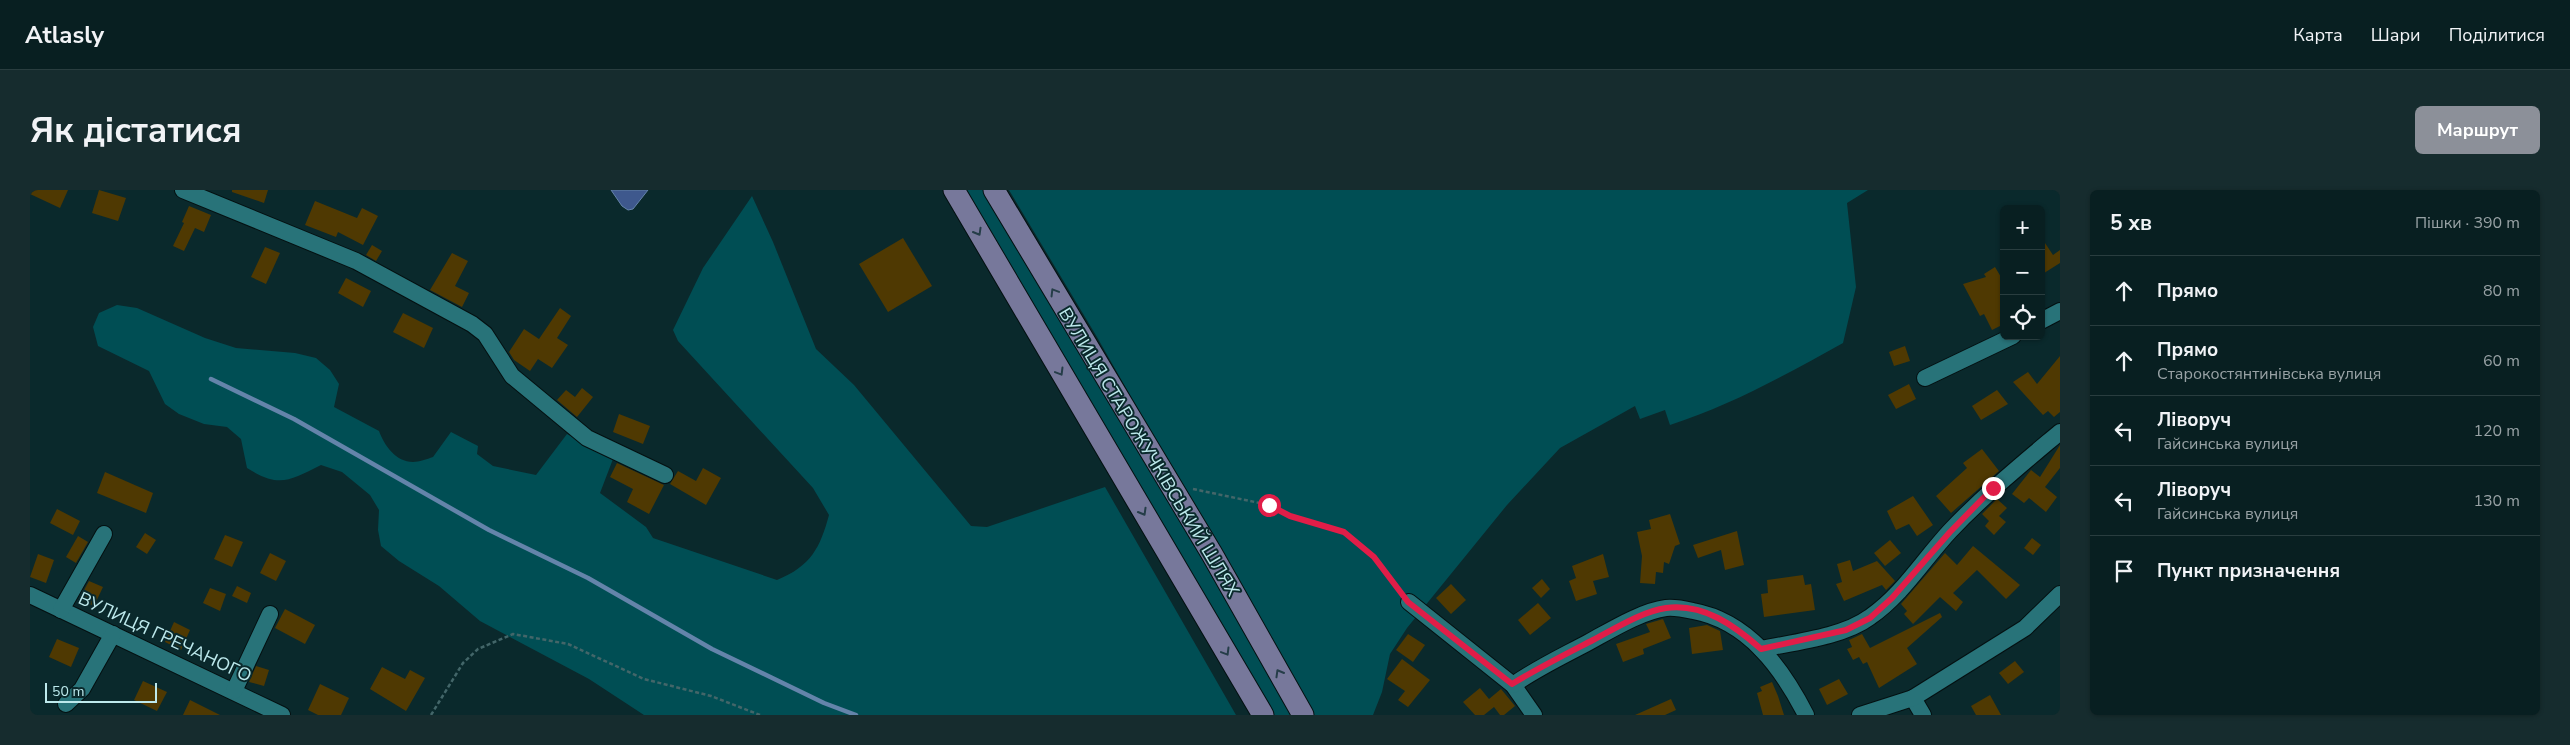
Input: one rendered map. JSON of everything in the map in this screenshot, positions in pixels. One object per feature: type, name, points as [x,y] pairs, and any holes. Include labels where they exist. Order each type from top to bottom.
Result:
[{"type":"main road","name":"ВУЛИЦЯ СТАРОЖУЧКІВСЬКИЙ ШЛЯХ","points":[[954,190],[1263,715]]},
{"type":"main road","name":"ВУЛИЦЯ СТАРОЖУЧКІВСЬКИЙ ШЛЯХ","points":[[994,190],[1170,485],[1304,715]]},
{"type":"street","points":[[184,190],[356,261],[472,324],[485,334],[512,376],[586,438],[665,475]]},
{"type":"street","points":[[2045,319],[2060,311]]},
{"type":"street","points":[[1925,378],[2004,340]]},
{"type":"street","points":[[1761,649],[1846,630],[1870,618],[1892,598],[1950,532],[1993,488],[2060,432]]},
{"type":"street","points":[[61,610],[104,534]]},
{"type":"street","points":[[1860,715],[1914,698],[2025,628],[2060,594]]},
{"type":"street","name":"ВУЛИЦЯ ГРЕЧАНОГО","points":[[30,595],[282,715]]},
{"type":"street","points":[[1408,602],[1512,684],[1534,715]]},
{"type":"street","points":[[1512,684],[1629,621],[1666,608],[1712,614],[1725,620],[1761,649],[1793,690],[1806,715]]},
{"type":"street","points":[[234,691],[270,614]]},
{"type":"street","points":[[66,704],[82,689],[113,634]]},
{"type":"street","points":[[1914,698],[1922,715]]},
{"type":"path","points":[[1170,485],[1269,505],[1290,516],[1344,532],[1374,557],[1408,602]]},
{"type":"path","points":[[431,715],[463,663],[478,650],[513,634],[535,636],[568,644],[644,679],[711,696],[760,715]]},
{"type":"shaded area","points":[[611,190],[648,190],[633,209],[628,210],[622,206]]},
{"type":"shaded area","points":[[963,190],[984,190],[1294,715],[1274,715]]},
{"type":"shaded area","points":[[1009,190],[1868,190],[1847,203],[1856,287],[1843,343],[1759,388],[1693,417],[1670,425],[1665,410],[1640,419],[1635,406],[1560,448],[1507,505],[1407,628],[1390,654],[1382,692],[1373,715],[1312,715],[1097,337]]},
{"type":"shaded area","points":[[752,196],[773,242],[816,349],[854,385],[971,526],[987,527],[1105,487],[1236,715],[644,715],[589,679],[480,621],[439,586],[399,561],[381,546],[378,530],[379,510],[370,495],[342,472],[321,465],[292,478],[276,480],[247,468],[241,439],[227,427],[204,424],[179,414],[165,404],[149,371],[98,346],[93,327],[99,313],[117,305],[137,308],[205,338],[236,348],[295,353],[316,358],[330,370],[339,384],[334,407],[379,431],[384,442],[392,452],[407,461],[418,462],[433,457],[451,432],[478,446],[477,454],[493,466],[536,475],[567,434],[613,459],[600,493],[646,527],[653,538],[777,580],[798,569],[812,555],[822,537],[829,515],[813,488],[678,341],[673,330],[703,268]]},
{"type":"building","points":[[30,190],[68,190],[60,208],[30,194]]},
{"type":"building","points":[[99,190],[126,198],[118,221],[92,213]]},
{"type":"building","points":[[232,190],[268,190],[264,203],[232,192]]},
{"type":"building","points":[[315,201],[357,218],[362,208],[378,216],[363,245],[338,232],[336,237],[305,225]]},
{"type":"building","points":[[189,206],[211,215],[204,232],[195,228],[184,251],[173,246],[184,223],[182,222]]},
{"type":"building","points":[[903,238],[932,286],[888,312],[859,264]]},
{"type":"building","points":[[2045,243],[2053,255],[2060,250],[2060,263],[2045,272]]},
{"type":"building","points":[[372,245],[382,251],[376,261],[366,255]]},
{"type":"building","points":[[265,247],[280,253],[266,284],[251,277]]},
{"type":"building","points":[[452,253],[468,261],[455,286],[469,293],[462,307],[430,290]]},
{"type":"building","points":[[1995,267],[2000,275],[2000,326],[1992,330],[1984,314],[1980,316],[1963,284],[1986,277],[1984,274]]},
{"type":"building","points":[[346,278],[371,291],[363,307],[338,293]]},
{"type":"building","points":[[560,308],[571,316],[557,338],[568,345],[552,368],[538,359],[530,371],[514,360],[509,352],[524,329],[539,339]]},
{"type":"building","points":[[403,313],[433,328],[424,348],[393,332]]},
{"type":"building","points":[[1905,346],[1910,361],[1894,366],[1889,352]]},
{"type":"building","points":[[2060,356],[2060,412],[2054,417],[2048,411],[2043,415],[2013,382],[2028,372],[2037,384]]},
{"type":"building","points":[[1909,384],[1916,399],[1896,409],[1888,395]]},
{"type":"building","points":[[582,388],[593,397],[577,417],[557,400],[566,390],[575,397]]},
{"type":"building","points":[[1997,390],[2008,404],[1981,420],[1972,406]]},
{"type":"building","points":[[619,414],[650,426],[643,444],[613,432]]},
{"type":"building","points":[[2060,445],[2060,468],[2045,487],[2057,497],[2046,512],[2029,498],[2024,503],[2012,494],[2031,470],[2040,477]]},
{"type":"building","points":[[1982,449],[1999,471],[1951,513],[1936,496],[1967,468],[1963,463]]},
{"type":"building","points":[[617,463],[664,485],[649,514],[627,502],[633,489],[610,477]]},
{"type":"building","points":[[703,468],[721,478],[706,505],[670,484],[678,471],[696,481]]},
{"type":"building","points":[[105,472],[153,493],[146,513],[97,493]]},
{"type":"building","points":[[1913,496],[1933,525],[1917,536],[1909,524],[1896,530],[1887,511]]},
{"type":"building","points":[[1997,499],[2007,508],[1999,516],[2006,522],[1994,535],[1985,526],[1989,521],[1982,514]]},
{"type":"building","points":[[57,509],[80,521],[73,535],[50,523]]},
{"type":"building","points":[[1670,514],[1680,544],[1675,546],[1669,564],[1664,562],[1663,573],[1656,572],[1655,584],[1640,583],[1642,556],[1637,532],[1651,529],[1649,520]]},
{"type":"building","points":[[1737,531],[1744,565],[1725,570],[1721,550],[1698,558],[1693,545]]},
{"type":"building","points":[[145,533],[156,540],[147,554],[136,547]]},
{"type":"building","points":[[225,535],[243,542],[232,567],[214,559]]},
{"type":"building","points":[[78,536],[88,542],[76,563],[66,557]]},
{"type":"building","points":[[2032,538],[2041,545],[2033,555],[2024,548]]},
{"type":"building","points":[[1890,540],[1901,553],[1885,566],[1874,553]]},
{"type":"building","points":[[1973,546],[2020,585],[2006,599],[1977,570],[1953,593],[1963,602],[1956,611],[1940,597],[1913,624],[1904,614],[1907,611],[1901,604],[1945,553],[1957,565]]},
{"type":"building","points":[[270,553],[286,561],[276,581],[260,573]]},
{"type":"building","points":[[38,554],[54,560],[46,583],[30,577]]},
{"type":"building","points":[[1603,554],[1609,577],[1593,581],[1597,594],[1576,601],[1569,581],[1576,578],[1572,566]]},
{"type":"building","points":[[1850,560],[1853,571],[1877,561],[1895,581],[1886,590],[1882,585],[1844,601],[1836,584],[1842,582],[1837,564]]},
{"type":"building","points":[[1803,575],[1805,585],[1811,584],[1815,610],[1764,617],[1761,594],[1768,593],[1767,580]]},
{"type":"building","points":[[1542,579],[1550,589],[1541,598],[1532,588]]},
{"type":"building","points":[[89,581],[103,587],[94,606],[79,599]]},
{"type":"building","points":[[1451,584],[1466,600],[1451,614],[1436,598]]},
{"type":"building","points":[[237,586],[251,593],[247,603],[232,596]]},
{"type":"building","points":[[210,588],[226,594],[220,611],[203,603]]},
{"type":"building","points":[[1538,603],[1551,618],[1530,635],[1518,620]]},
{"type":"building","points":[[285,609],[315,625],[305,644],[275,628]]},
{"type":"building","points":[[1940,613],[1942,617],[1907,648],[1917,664],[1879,688],[1867,662],[1863,664],[1859,657],[1853,660],[1847,649],[1852,647],[1849,640],[1862,634],[1870,648]]},
{"type":"building","points":[[1663,619],[1671,638],[1643,649],[1644,654],[1623,662],[1616,644],[1650,632],[1646,624]]},
{"type":"building","points":[[174,622],[190,630],[181,650],[165,642]]},
{"type":"building","points":[[1707,625],[1720,631],[1723,650],[1692,654],[1689,628]]},
{"type":"building","points":[[1408,634],[1425,645],[1413,662],[1396,650]]},
{"type":"building","points":[[57,639],[79,648],[71,667],[49,657]]},
{"type":"building","points":[[1402,659],[1430,680],[1408,707],[1398,700],[1405,691],[1387,679]]},
{"type":"building","points":[[2015,661],[2024,672],[2008,684],[1999,673]]},
{"type":"building","points":[[256,666],[269,670],[264,686],[249,682]]},
{"type":"building","points":[[382,667],[405,679],[410,670],[425,678],[406,711],[370,689]]},
{"type":"building","points":[[1839,679],[1848,694],[1827,705],[1819,689]]},
{"type":"building","points":[[143,681],[167,692],[157,711],[134,700]]},
{"type":"building","points":[[1772,682],[1784,715],[1763,715],[1757,693],[1762,691],[1760,687]]},
{"type":"building","points":[[320,684],[349,698],[341,715],[318,715],[308,710]]},
{"type":"building","points":[[1480,688],[1489,699],[1501,689],[1515,706],[1504,715],[1500,715],[1494,707],[1484,715],[1475,715],[1463,702]]},
{"type":"building","points":[[1990,695],[2001,715],[1976,715],[1971,706]]},
{"type":"building","points":[[1671,699],[1676,710],[1665,715],[1635,715]]},
{"type":"building","points":[[190,700],[220,715],[183,715]]},
{"type":"waterway","points":[[211,379],[294,419],[489,530],[588,578],[712,649],[824,703],[856,715]]},
{"type":"route","points":[[1269,505],[1290,516],[1344,532],[1374,557],[1408,602],[1512,684],[1629,621],[1666,608],[1681,608],[1712,614],[1725,620],[1761,649],[1846,630],[1870,618],[1892,598],[1950,532],[1993,488]]}]
